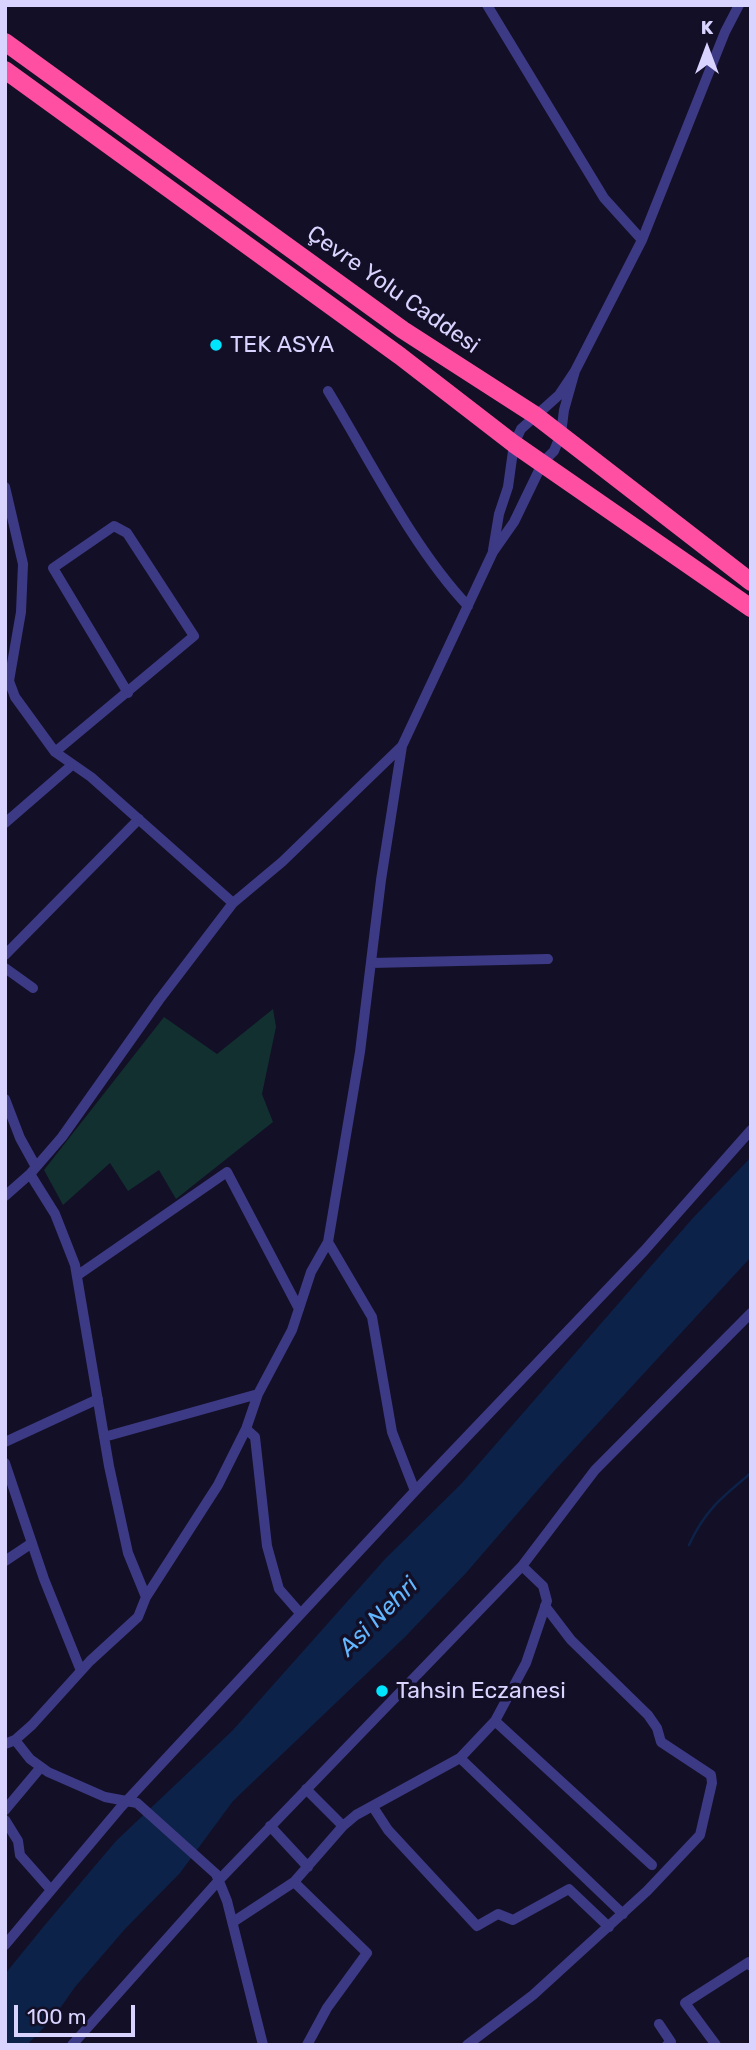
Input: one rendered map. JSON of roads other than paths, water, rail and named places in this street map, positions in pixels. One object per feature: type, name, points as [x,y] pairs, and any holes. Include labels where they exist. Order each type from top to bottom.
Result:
[{"type":"highway","name":"Çevre Yolu Caddesi","points":[[5,42],[403,330],[535,415],[751,582]]},
{"type":"highway","name":"Çevre Yolu Caddesi","points":[[5,70],[400,356],[514,444],[751,608]]},
{"type":"street","points":[[487,5],[498,29],[604,198],[642,240]]},
{"type":"street","points":[[493,552],[499,514],[508,487],[514,444],[521,429],[559,394],[575,371],[642,240],[725,32],[739,5]]},
{"type":"street","points":[[262,2045],[233,1922],[216,1875],[132,1802],[81,1787],[41,1767],[10,1742],[138,1617],[146,1597],[218,1485],[246,1429],[258,1394],[292,1329],[311,1272],[328,1242],[360,1052],[402,746],[493,552],[514,522],[543,462],[554,452],[561,434],[564,410],[575,371]]},
{"type":"street","points":[[328,391],[421,544],[451,588],[468,606]]},
{"type":"street","points":[[5,487],[23,564],[21,612],[9,681],[15,697],[55,752],[91,776],[233,903]]},
{"type":"street","points":[[55,752],[128,693],[194,636],[127,533],[114,526],[53,568],[128,693]]},
{"type":"street","points":[[5,1196],[62,1137],[159,1000],[233,903],[282,862],[402,746]]},
{"type":"street","points":[[5,823],[72,765]]},
{"type":"street","points":[[5,955],[139,819]]},
{"type":"street","points":[[371,963],[548,959]]},
{"type":"street","points":[[5,968],[33,988]]},
{"type":"street","points":[[5,1099],[33,1170],[55,1214],[78,1275],[104,1437],[128,1553],[146,1597]]},
{"type":"street","points":[[5,1945],[51,1890],[300,1613],[645,1251],[751,1130]]},
{"type":"street","points":[[78,1275],[228,1172],[299,1309]]},
{"type":"street","points":[[328,1242],[372,1317],[392,1432],[415,1491]]},
{"type":"street","points":[[72,2045],[216,1875],[270,1826],[522,1566],[595,1470],[751,1313]]},
{"type":"street","points":[[104,1437],[258,1394]]},
{"type":"street","points":[[5,1442],[99,1399]]},
{"type":"street","points":[[246,1429],[255,1437],[267,1546],[279,1589],[300,1613]]},
{"type":"street","points":[[5,1463],[81,1671]]},
{"type":"street","points":[[5,1561],[32,1543]]},
{"type":"street","points":[[233,1922],[294,1882],[343,1826],[460,1758],[495,1720],[526,1663],[545,1606],[543,1587],[522,1566]]},
{"type":"street","points":[[467,2045],[533,1995],[609,1927],[701,1835],[711,1775],[661,1742],[657,1728],[648,1715],[571,1640],[545,1606]]},
{"type":"street","points":[[495,1720],[652,1865]]},
{"type":"street","points":[[460,1758],[622,1914]]},
{"type":"street","points":[[5,1810],[41,1767]]},
{"type":"street","points":[[306,1789],[343,1826]]},
{"type":"street","points":[[373,1807],[388,1830],[477,1926],[498,1914],[513,1920],[569,1889],[609,1927]]},
{"type":"street","points":[[5,1820],[18,1841],[20,1855],[51,1890]]},
{"type":"street","points":[[270,1826],[308,1867]]},
{"type":"street","points":[[294,1882],[367,1953],[327,2008],[307,2045]]},
{"type":"street","points":[[716,2045],[685,2003],[749,1962],[751,1966]]},
{"type":"street","points":[[659,2024],[671,2042],[667,2045]]},
{"type":"water","name":"Asi Nehri","points":[[751,1157],[751,1257],[555,1470],[466,1573],[405,1637],[233,1801],[180,1873],[125,1929],[75,1987],[54,2017],[27,2045],[5,2045],[5,1974],[44,1926],[116,1841],[233,1730],[385,1559],[462,1483],[692,1219]]},
{"type":"waterway","points":[[689,1545],[701,1522],[715,1505],[751,1473]]},
{"type":"place","name":"TEK ASYA","points":[[216,345]]},
{"type":"place","name":"Tahsin Eczanesi","points":[[382,1691]]}]
